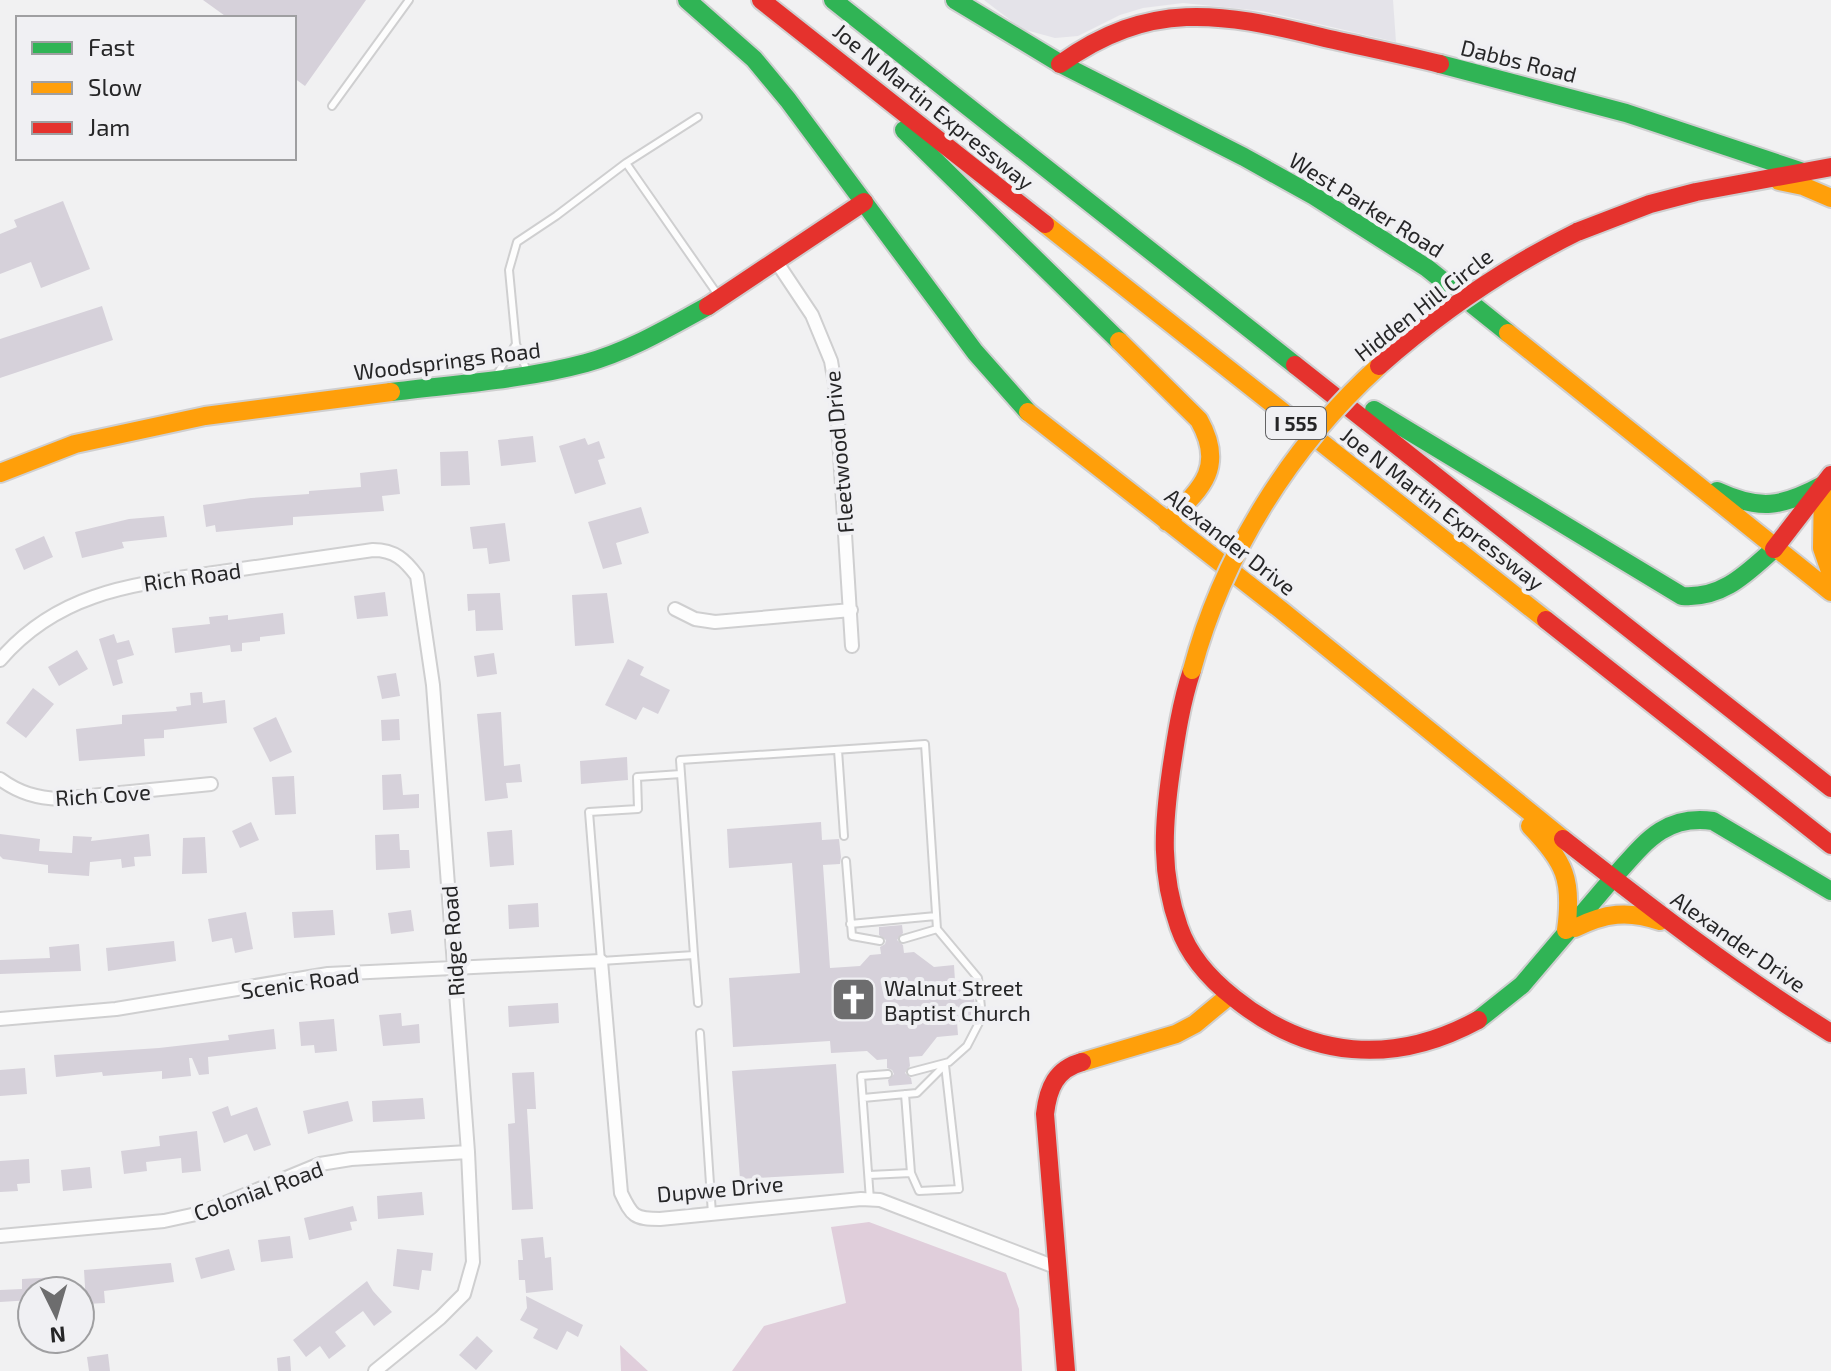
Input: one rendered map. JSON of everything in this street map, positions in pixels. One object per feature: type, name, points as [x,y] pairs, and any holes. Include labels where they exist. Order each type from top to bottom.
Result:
[{"type":"main road","name":"Alexander Drive","points":[[687,0],[754,59],[788,100],[975,352],[1022,407],[1281,610],[1469,765],[1676,928],[1831,1033]]},
{"type":"main road","name":"Joe N Martin Expressway","points":[[761,0],[1831,845]]},
{"type":"main road","name":"Joe N Martin Expressway","points":[[833,0],[1831,788]]},
{"type":"main road","name":"West Parker Road","points":[[955,0],[1002,33],[1126,100],[1246,158],[1365,226],[1427,268],[1831,592]]},
{"type":"main road","name":"Dabbs Road","points":[[1060,64],[1093,41],[1143,21],[1195,15],[1218,8],[1577,99],[1666,125],[1803,172]]},
{"type":"main road","points":[[817,44],[1199,420],[1213,444],[1209,474],[1199,491],[1167,522]]},
{"type":"main road","name":"Hidden Hill Circle","points":[[1831,167],[1765,178],[1650,204],[1577,232],[1504,270],[1369,374],[1282,477],[1237,554],[1207,620],[1176,730],[1163,830],[1165,861],[1180,933],[1200,963],[1230,995],[1258,1017],[1284,1031],[1319,1044],[1378,1051],[1406,1048],[1455,1033],[1497,1007],[1542,964],[1565,933],[1660,828],[1671,822],[1702,818],[1713,821],[1831,891]]},
{"type":"main road","points":[[1765,178],[1803,186],[1831,198]]},
{"type":"main road","name":"Woodsprings Road","points":[[0,473],[75,444],[205,416],[529,375],[586,363],[629,348],[720,298],[864,202]]},
{"type":"main road","points":[[1288,358],[1682,596],[1707,597],[1723,592],[1774,549],[1827,480]]},
{"type":"main road","points":[[1688,477],[1738,502],[1763,507],[1795,501],[1827,480]]},
{"type":"main road","points":[[1827,480],[1822,548],[1831,574]]},
{"type":"main road","points":[[1469,765],[1558,855],[1566,871],[1570,899],[1565,933]]},
{"type":"main road","points":[[1565,933],[1592,918],[1619,911],[1647,916],[1676,928]]},
{"type":"main road","points":[[1066,1371],[1046,1096],[1057,1073],[1076,1062],[1161,1041],[1202,1019],[1230,995]]},
{"type":"street","name":"Fleetwood Drive","points":[[776,261],[812,315],[831,361],[836,390],[852,646]]},
{"type":"street","name":"Rich Road","points":[[0,660],[32,629],[51,616],[79,601],[125,586],[373,550],[393,552],[403,559]]},
{"type":"street","name":"Ridge Road","points":[[375,1371],[440,1318],[464,1294],[473,1262],[468,1152],[433,685],[420,582],[412,567],[403,559]]},
{"type":"street","points":[[675,609],[685,616],[715,622],[851,610]]},
{"type":"street","name":"Rich Cove","points":[[0,779],[22,793],[60,799],[211,784]]},
{"type":"street","name":"Scenic Road","points":[[0,1019],[116,1009],[328,974],[591,959],[601,961]]},
{"type":"street","name":"Dupwe Drive","points":[[601,961],[621,1193],[629,1211],[638,1218],[660,1219],[870,1200],[888,1202],[1058,1268]]},
{"type":"street","name":"Colonial Road","points":[[0,1236],[187,1217],[320,1164],[351,1159],[468,1152]]},
{"type":"lane","points":[[332,106],[409,0]]},
{"type":"lane","points":[[529,375],[516,344],[509,270],[517,242],[626,163],[698,117]]},
{"type":"lane","points":[[626,163],[720,298]]},
{"type":"lane","points":[[495,377],[516,344]]},
{"type":"lane","points":[[698,1003],[680,760],[925,744],[937,929],[978,978],[982,1017],[967,1046],[917,1093],[863,1098]]},
{"type":"lane","points":[[838,750],[844,836]]},
{"type":"lane","points":[[681,774],[637,777],[638,809],[589,812],[601,961],[694,955]]},
{"type":"lane","points":[[846,861],[852,936],[880,941]]},
{"type":"lane","points":[[850,924],[936,916]]},
{"type":"lane","points":[[903,939],[937,929]]},
{"type":"lane","points":[[700,1033],[712,1214]]},
{"type":"lane","points":[[911,1072],[945,1065]]},
{"type":"lane","points":[[905,1094],[911,1173],[919,1191],[959,1189],[945,1065]]},
{"type":"lane","points":[[870,1200],[861,1076],[888,1074]]},
{"type":"lane","points":[[869,1175],[911,1173]]},
{"type":"shaded area","points":[[984,0],[1393,0],[1396,42],[1262,11],[1183,3],[1143,8],[1120,15],[1078,36],[1055,38],[1022,29]]},
{"type":"shaded area","points":[[869,1222],[1006,1273],[1019,1309],[1022,1371],[732,1371],[764,1326],[846,1303],[831,1227]]},
{"type":"shaded area","points":[[620,1345],[648,1371],[621,1371]]},
{"type":"building","points":[[203,0],[366,0],[305,86],[296,79],[296,16],[225,16]]},
{"type":"building","points":[[63,201],[90,269],[41,288],[31,262],[0,274],[0,234],[17,227],[14,220]]},
{"type":"building","points":[[102,306],[113,340],[0,378],[0,339]]},
{"type":"building","points":[[533,436],[536,462],[501,466],[498,440]]},
{"type":"building","points":[[585,438],[588,445],[599,441],[605,458],[598,460],[606,484],[575,494],[559,446]]},
{"type":"building","points":[[468,451],[470,485],[441,486],[440,452]]},
{"type":"building","points":[[397,469],[400,494],[382,496],[384,511],[293,517],[293,525],[216,532],[215,525],[206,527],[203,505],[361,487],[360,473]]},
{"type":"building","points":[[641,507],[649,533],[616,543],[622,564],[603,569],[588,522]]},
{"type":"building","points":[[164,516],[167,537],[122,542],[124,548],[82,558],[75,532],[129,519]]},
{"type":"building","points":[[505,523],[510,561],[489,564],[487,548],[473,549],[470,527]]},
{"type":"building","points":[[44,536],[53,557],[24,570],[15,549]]},
{"type":"building","points":[[385,592],[388,616],[357,619],[354,596]]},
{"type":"building","points":[[500,593],[503,630],[476,631],[475,610],[468,611],[467,594]]},
{"type":"building","points":[[607,593],[614,643],[575,646],[572,595]]},
{"type":"building","points":[[283,613],[285,634],[242,643],[242,651],[231,652],[230,645],[175,653],[172,628],[210,624],[209,617],[228,615],[228,620]]},
{"type":"building","points":[[114,634],[117,643],[129,640],[134,655],[117,660],[123,683],[113,686],[99,639]]},
{"type":"building","points":[[77,650],[88,669],[59,686],[48,667]]},
{"type":"building","points":[[494,653],[497,674],[477,677],[474,656]]},
{"type":"building","points":[[628,659],[644,667],[640,675],[670,690],[658,714],[643,707],[636,720],[605,705]]},
{"type":"building","points":[[396,673],[400,696],[382,699],[377,676]]},
{"type":"building","points":[[33,688],[54,704],[26,738],[6,723]]},
{"type":"building","points":[[202,692],[203,703],[225,700],[227,723],[164,730],[164,738],[144,739],[145,756],[79,761],[76,729],[122,724],[122,715],[177,711],[176,707],[191,705],[190,693]]},
{"type":"building","points":[[501,712],[504,766],[520,764],[522,782],[506,783],[508,798],[485,801],[477,714]]},
{"type":"building","points":[[276,717],[292,752],[270,762],[253,728]]},
{"type":"building","points":[[399,719],[400,740],[382,741],[381,720]]},
{"type":"building","points":[[627,757],[628,780],[581,784],[580,761]]},
{"type":"building","points":[[401,774],[403,795],[419,794],[419,808],[383,810],[382,775]]},
{"type":"building","points":[[294,776],[296,814],[275,815],[272,777]]},
{"type":"building","points":[[251,822],[259,840],[240,848],[232,831]]},
{"type":"building","name":"Walnut Street Baptist Church","points":[[821,822],[822,840],[839,839],[841,857],[840,864],[823,865],[830,968],[860,966],[870,955],[881,954],[880,947],[886,940],[879,935],[879,927],[902,925],[903,933],[897,940],[903,945],[904,953],[914,952],[934,967],[954,965],[955,981],[972,980],[976,1016],[973,1020],[957,1022],[958,1035],[937,1037],[922,1056],[909,1057],[910,1066],[905,1073],[912,1084],[889,1086],[888,1080],[894,1074],[887,1068],[887,1059],[877,1060],[867,1051],[831,1053],[830,1041],[733,1047],[729,978],[800,973],[792,863],[729,868],[727,829]]},
{"type":"building","points":[[512,830],[514,865],[490,867],[487,832]]},
{"type":"building","points":[[0,834],[40,839],[39,851],[72,853],[73,836],[92,837],[91,841],[149,834],[151,856],[134,857],[135,866],[122,868],[121,859],[90,862],[89,876],[48,873],[48,865],[3,859],[0,856]]},
{"type":"building","points":[[399,834],[400,850],[409,850],[410,868],[376,870],[375,835]]},
{"type":"building","points":[[205,837],[207,873],[182,874],[183,838]]},
{"type":"building","points":[[538,903],[539,927],[509,929],[508,905]]},
{"type":"building","points":[[333,910],[335,935],[294,938],[292,912]]},
{"type":"building","points":[[411,910],[414,931],[391,934],[388,913]]},
{"type":"building","points":[[246,912],[253,949],[235,953],[232,938],[212,942],[208,919]]},
{"type":"building","points":[[174,941],[176,961],[108,971],[106,948]]},
{"type":"building","points":[[79,944],[81,971],[0,974],[0,960],[50,958],[49,947]]},
{"type":"building","points":[[558,1003],[559,1023],[509,1027],[508,1006]]},
{"type":"building","points":[[401,1013],[402,1026],[419,1024],[420,1043],[383,1046],[379,1015]]},
{"type":"building","points":[[334,1019],[337,1051],[315,1053],[314,1045],[301,1046],[299,1022]]},
{"type":"building","points":[[274,1029],[276,1049],[208,1057],[209,1074],[199,1075],[192,1058],[189,1058],[191,1076],[162,1079],[162,1071],[56,1077],[54,1055],[229,1040],[228,1035]]},
{"type":"building","points":[[836,1064],[844,1173],[740,1179],[732,1071]]},
{"type":"building","points":[[25,1068],[27,1094],[0,1096],[0,1070]]},
{"type":"building","points":[[534,1072],[536,1109],[527,1109],[533,1209],[512,1210],[508,1124],[515,1123],[512,1073]]},
{"type":"building","points":[[423,1098],[425,1119],[373,1122],[372,1101]]},
{"type":"building","points":[[348,1101],[353,1121],[308,1134],[303,1111]]},
{"type":"building","points":[[228,1106],[231,1116],[257,1107],[271,1145],[254,1151],[247,1134],[224,1143],[212,1112]]},
{"type":"building","points":[[197,1131],[201,1171],[182,1173],[181,1158],[146,1162],[147,1171],[124,1174],[121,1151],[160,1146],[159,1136]]},
{"type":"building","points":[[29,1159],[30,1183],[17,1184],[18,1191],[0,1192],[0,1161]]},
{"type":"building","points":[[90,1167],[92,1188],[63,1191],[61,1170]]},
{"type":"building","points":[[422,1192],[424,1215],[378,1219],[377,1196]]},
{"type":"building","points":[[353,1206],[357,1221],[350,1222],[352,1230],[309,1240],[304,1218]]},
{"type":"building","points":[[290,1236],[293,1258],[261,1262],[258,1240]]},
{"type":"building","points":[[543,1237],[545,1258],[551,1257],[553,1290],[526,1293],[525,1280],[519,1280],[518,1260],[523,1260],[521,1239]]},
{"type":"building","points":[[229,1249],[235,1270],[201,1279],[195,1258]]},
{"type":"building","points":[[397,1249],[433,1253],[431,1271],[422,1270],[419,1290],[393,1286]]},
{"type":"building","points":[[171,1263],[174,1282],[104,1291],[105,1303],[96,1303],[96,1275],[84,1275],[84,1270]]},
{"type":"building","points":[[367,1281],[392,1312],[374,1326],[363,1311],[335,1332],[346,1346],[329,1359],[320,1346],[306,1357],[293,1340]]},
{"type":"building","points":[[16,1289],[16,1301],[0,1302],[0,1290]]},
{"type":"building","points":[[526,1296],[583,1325],[578,1337],[567,1331],[557,1350],[533,1338],[538,1329],[520,1320],[527,1308]]},
{"type":"building","points":[[477,1336],[493,1351],[476,1370],[459,1355]]},
{"type":"building","points":[[108,1354],[110,1371],[89,1371],[87,1357]]},
{"type":"building","points":[[290,1356],[291,1371],[278,1371],[277,1358]]},
{"type":"traffic: fast","points":[[687,0],[754,59],[788,100],[975,352],[1028,412]]},
{"type":"traffic: fast","points":[[833,0],[1295,365]]},
{"type":"traffic: fast","points":[[955,0],[1061,64],[1314,196],[1427,268],[1508,333]]},
{"type":"traffic: fast","points":[[1440,64],[1626,113],[1803,172]]},
{"type":"traffic: fast","points":[[904,130],[1119,341]]},
{"type":"traffic: fast","points":[[391,392],[514,378],[586,363],[634,345],[708,306]]},
{"type":"traffic: fast","points":[[1374,410],[1682,596],[1696,596],[1721,589],[1743,576],[1774,549]]},
{"type":"traffic: fast","points":[[1717,491],[1746,502],[1771,504],[1795,498],[1823,485]]},
{"type":"traffic: fast","points":[[1613,878],[1645,844],[1667,827],[1680,822],[1713,821],[1831,891]]},
{"type":"traffic: fast","points":[[1478,1020],[1522,985],[1613,878]]},
{"type":"traffic: slow","points":[[1779,181],[1803,186],[1831,198]]},
{"type":"traffic: slow","points":[[1045,224],[1546,620]]},
{"type":"traffic: slow","points":[[1508,333],[1831,592]]},
{"type":"traffic: slow","points":[[1119,341],[1199,420],[1207,437],[1210,465],[1206,477],[1167,522]]},
{"type":"traffic: slow","points":[[1192,670],[1222,585],[1264,504],[1317,431],[1379,366]]},
{"type":"traffic: slow","points":[[0,473],[75,444],[205,416],[391,392]]},
{"type":"traffic: slow","points":[[1028,412],[1281,610],[1563,839]]},
{"type":"traffic: slow","points":[[1823,485],[1822,548],[1831,574]]},
{"type":"traffic: slow","points":[[1530,826],[1551,850],[1564,873],[1568,898],[1566,930]]},
{"type":"traffic: slow","points":[[1575,928],[1596,919],[1627,914],[1660,921]]},
{"type":"traffic: slow","points":[[1082,1062],[1176,1034],[1195,1024],[1230,995]]},
{"type":"traffic: jam","points":[[761,0],[1045,224]]},
{"type":"traffic: jam","points":[[1060,64],[1093,43],[1124,29],[1186,17],[1217,18],[1284,28],[1440,64]]},
{"type":"traffic: jam","points":[[1577,232],[1650,204],[1696,192],[1831,167]]},
{"type":"traffic: jam","points":[[708,306],[864,202]]},
{"type":"traffic: jam","points":[[1379,366],[1474,292],[1577,232]]},
{"type":"traffic: jam","points":[[1295,365],[1831,788]]},
{"type":"traffic: jam","points":[[1774,549],[1831,475]]},
{"type":"traffic: jam","points":[[1546,620],[1831,845]]},
{"type":"traffic: jam","points":[[1192,670],[1173,758],[1165,850],[1169,888],[1179,927],[1202,967],[1225,991],[1263,1018],[1292,1034],[1322,1044],[1353,1049],[1415,1045],[1478,1020]]},
{"type":"traffic: jam","points":[[1563,839],[1728,964],[1831,1033]]},
{"type":"traffic: jam","points":[[1066,1371],[1045,1114],[1055,1081],[1066,1069],[1082,1062]]},
{"type":"place","name":"Walnut Street Baptist Church","points":[[853,1000]]}]
